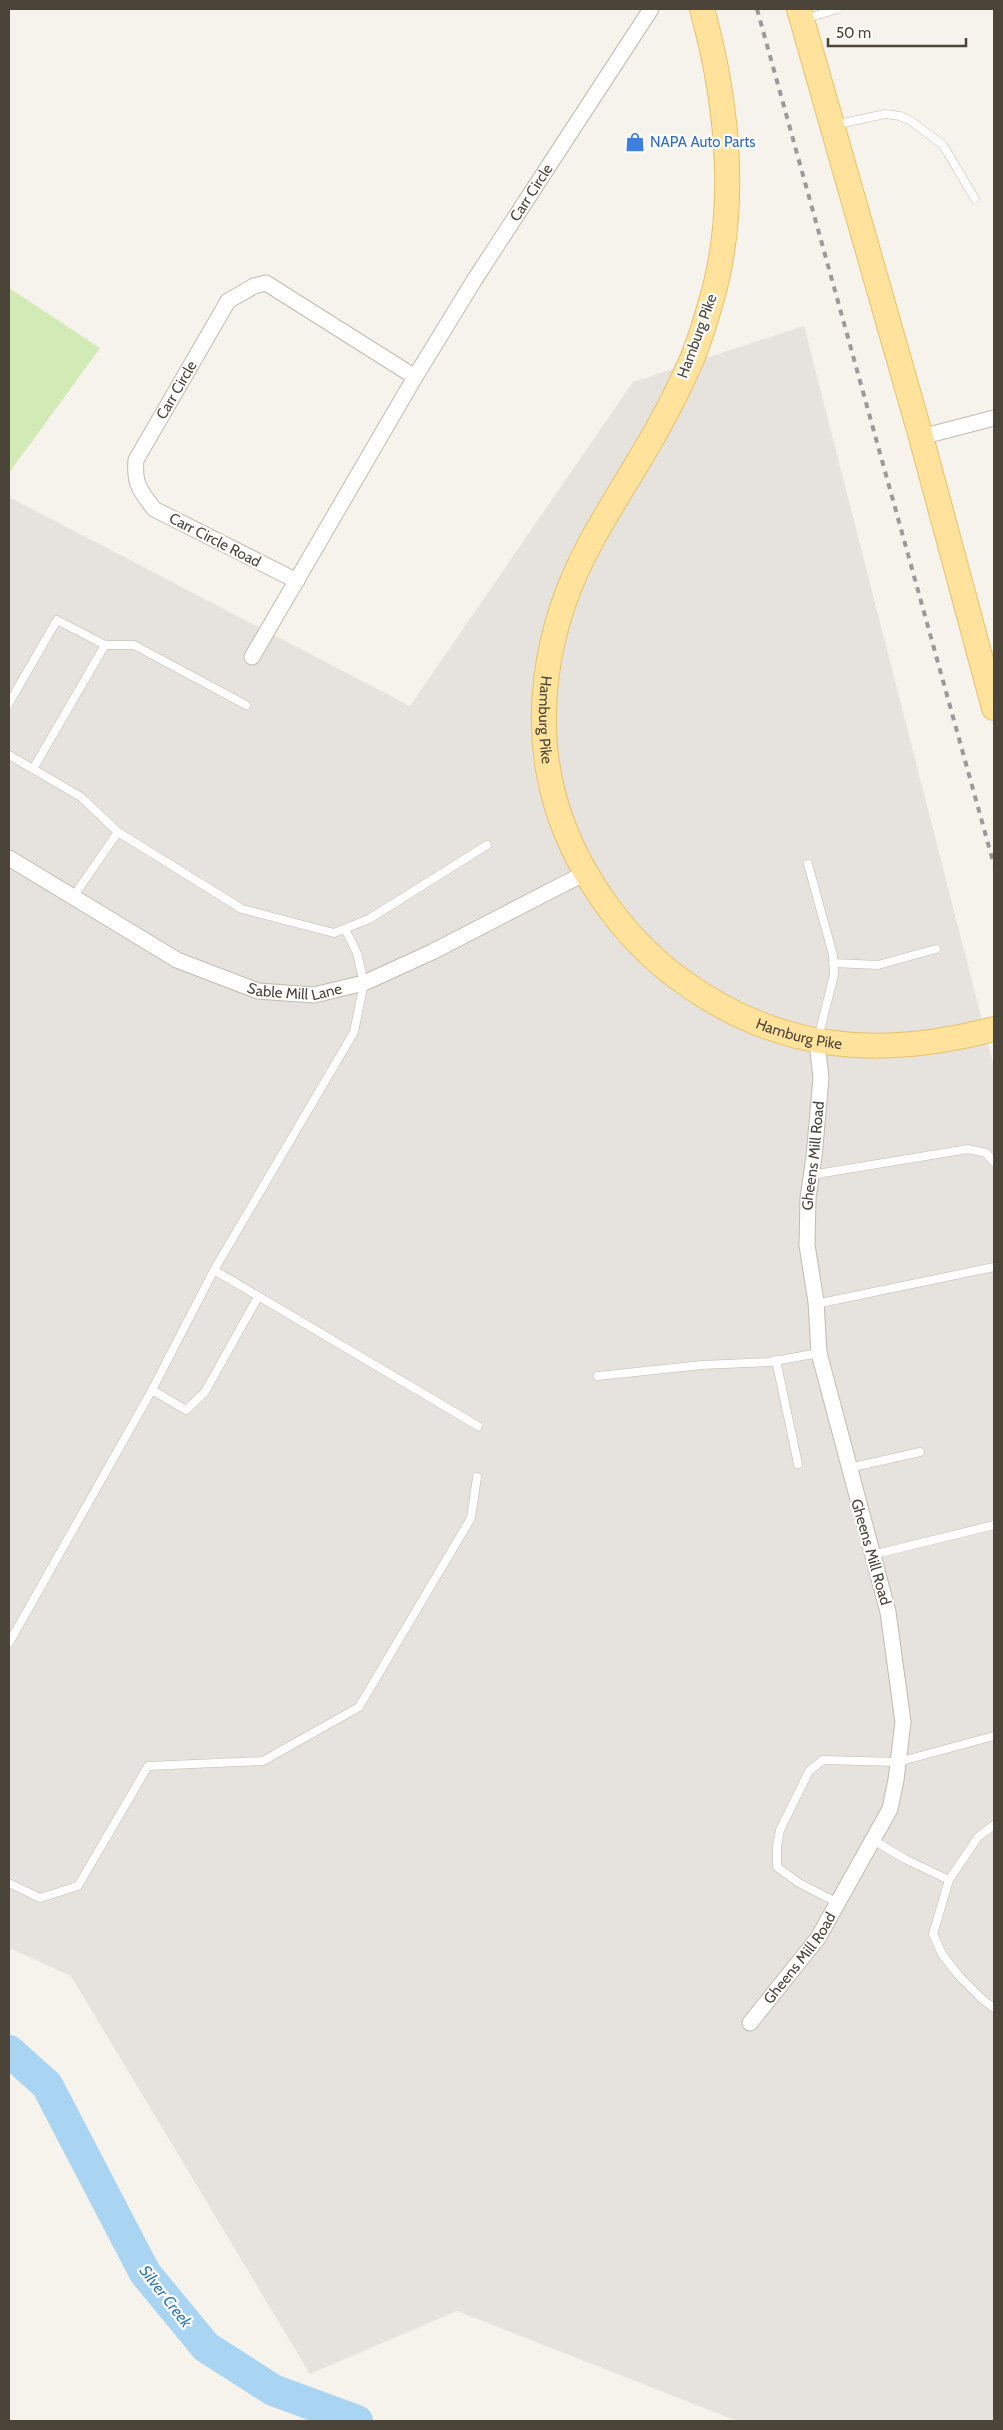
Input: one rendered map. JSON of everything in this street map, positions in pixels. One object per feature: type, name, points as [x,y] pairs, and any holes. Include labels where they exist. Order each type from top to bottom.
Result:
[{"type":"main road","name":"Hamburg Pike","points":[[702,9],[714,53],[727,167],[723,250],[711,303],[688,369],[662,419],[589,544],[562,605],[550,646],[544,686],[543,724],[548,777],[570,845],[628,932],[664,968],[708,1000],[754,1022],[817,1042],[855,1047],[901,1046],[994,1029]]},
{"type":"main road","points":[[800,14],[921,437],[994,708]]},
{"type":"street","name":"Carr Circle","points":[[252,657],[415,377],[475,279],[651,9]]},
{"type":"street","name":"Carr Circle","points":[[139,490],[135,479],[136,460],[228,301],[254,286],[266,283],[415,377]]},
{"type":"street","points":[[921,437],[994,418]]},
{"type":"street","name":"Carr Circle Road","points":[[139,490],[154,509],[297,581]]},
{"type":"street","name":"Sable Mill Lane","points":[[9,858],[177,960],[258,991],[314,995],[364,983],[432,952],[587,872]]},
{"type":"street","name":"Gheens Mill Road","points":[[750,2023],[818,1938],[890,1809],[903,1722],[888,1612],[848,1468],[819,1353],[816,1304],[807,1246],[808,1198],[821,1078],[817,1042]]},
{"type":"lane","points":[[800,14],[838,9]]},
{"type":"lane","points":[[832,126],[874,115],[900,116],[943,145],[976,199]]},
{"type":"lane","points":[[9,703],[57,620],[105,644],[134,646],[246,705]]},
{"type":"lane","points":[[33,769],[105,644]]},
{"type":"lane","points":[[9,755],[81,797],[118,832],[242,909],[334,933],[369,919],[487,845]]},
{"type":"lane","points":[[73,897],[118,832]]},
{"type":"lane","points":[[808,864],[833,955],[834,975],[817,1042]]},
{"type":"lane","points":[[9,1643],[152,1390],[214,1270],[354,1032],[364,983],[357,953],[345,929]]},
{"type":"lane","points":[[833,963],[878,965],[936,949]]},
{"type":"lane","points":[[811,1175],[968,1148],[986,1153],[994,1162]]},
{"type":"lane","points":[[816,1304],[994,1268]]},
{"type":"lane","points":[[214,1270],[478,1426]]},
{"type":"lane","points":[[152,1390],[186,1410],[205,1392],[258,1297]]},
{"type":"lane","points":[[598,1376],[702,1365],[776,1360],[819,1353]]},
{"type":"lane","points":[[776,1360],[798,1464]]},
{"type":"lane","points":[[848,1468],[920,1452]]},
{"type":"lane","points":[[9,1882],[40,1898],[78,1886],[148,1766],[262,1761],[359,1707],[471,1518],[477,1477]]},
{"type":"lane","points":[[872,1555],[994,1525]]},
{"type":"lane","points":[[838,1902],[794,1880],[778,1867],[777,1847],[780,1830],[809,1771],[824,1760],[898,1762],[994,1736]]},
{"type":"lane","points":[[994,1825],[978,1837],[949,1880],[934,1934],[942,1954],[983,2000],[994,2008]]},
{"type":"lane","points":[[873,1840],[906,1860],[949,1880]]},
{"type":"shaded area","points":[[804,326],[994,1067],[994,2421],[737,2421],[457,2311],[310,2374],[71,1976],[9,1948],[9,497],[410,706],[633,382]]},
{"type":"green space","points":[[9,288],[100,348],[9,473]]},
{"type":"waterway","name":"Silver Creek","points":[[9,2051],[47,2085],[145,2273],[206,2347],[273,2390],[357,2421]]},
{"type":"railway","points":[[757,9],[994,865]]},
{"type":"place","name":"NAPA Auto Parts","points":[[635,142]]}]
